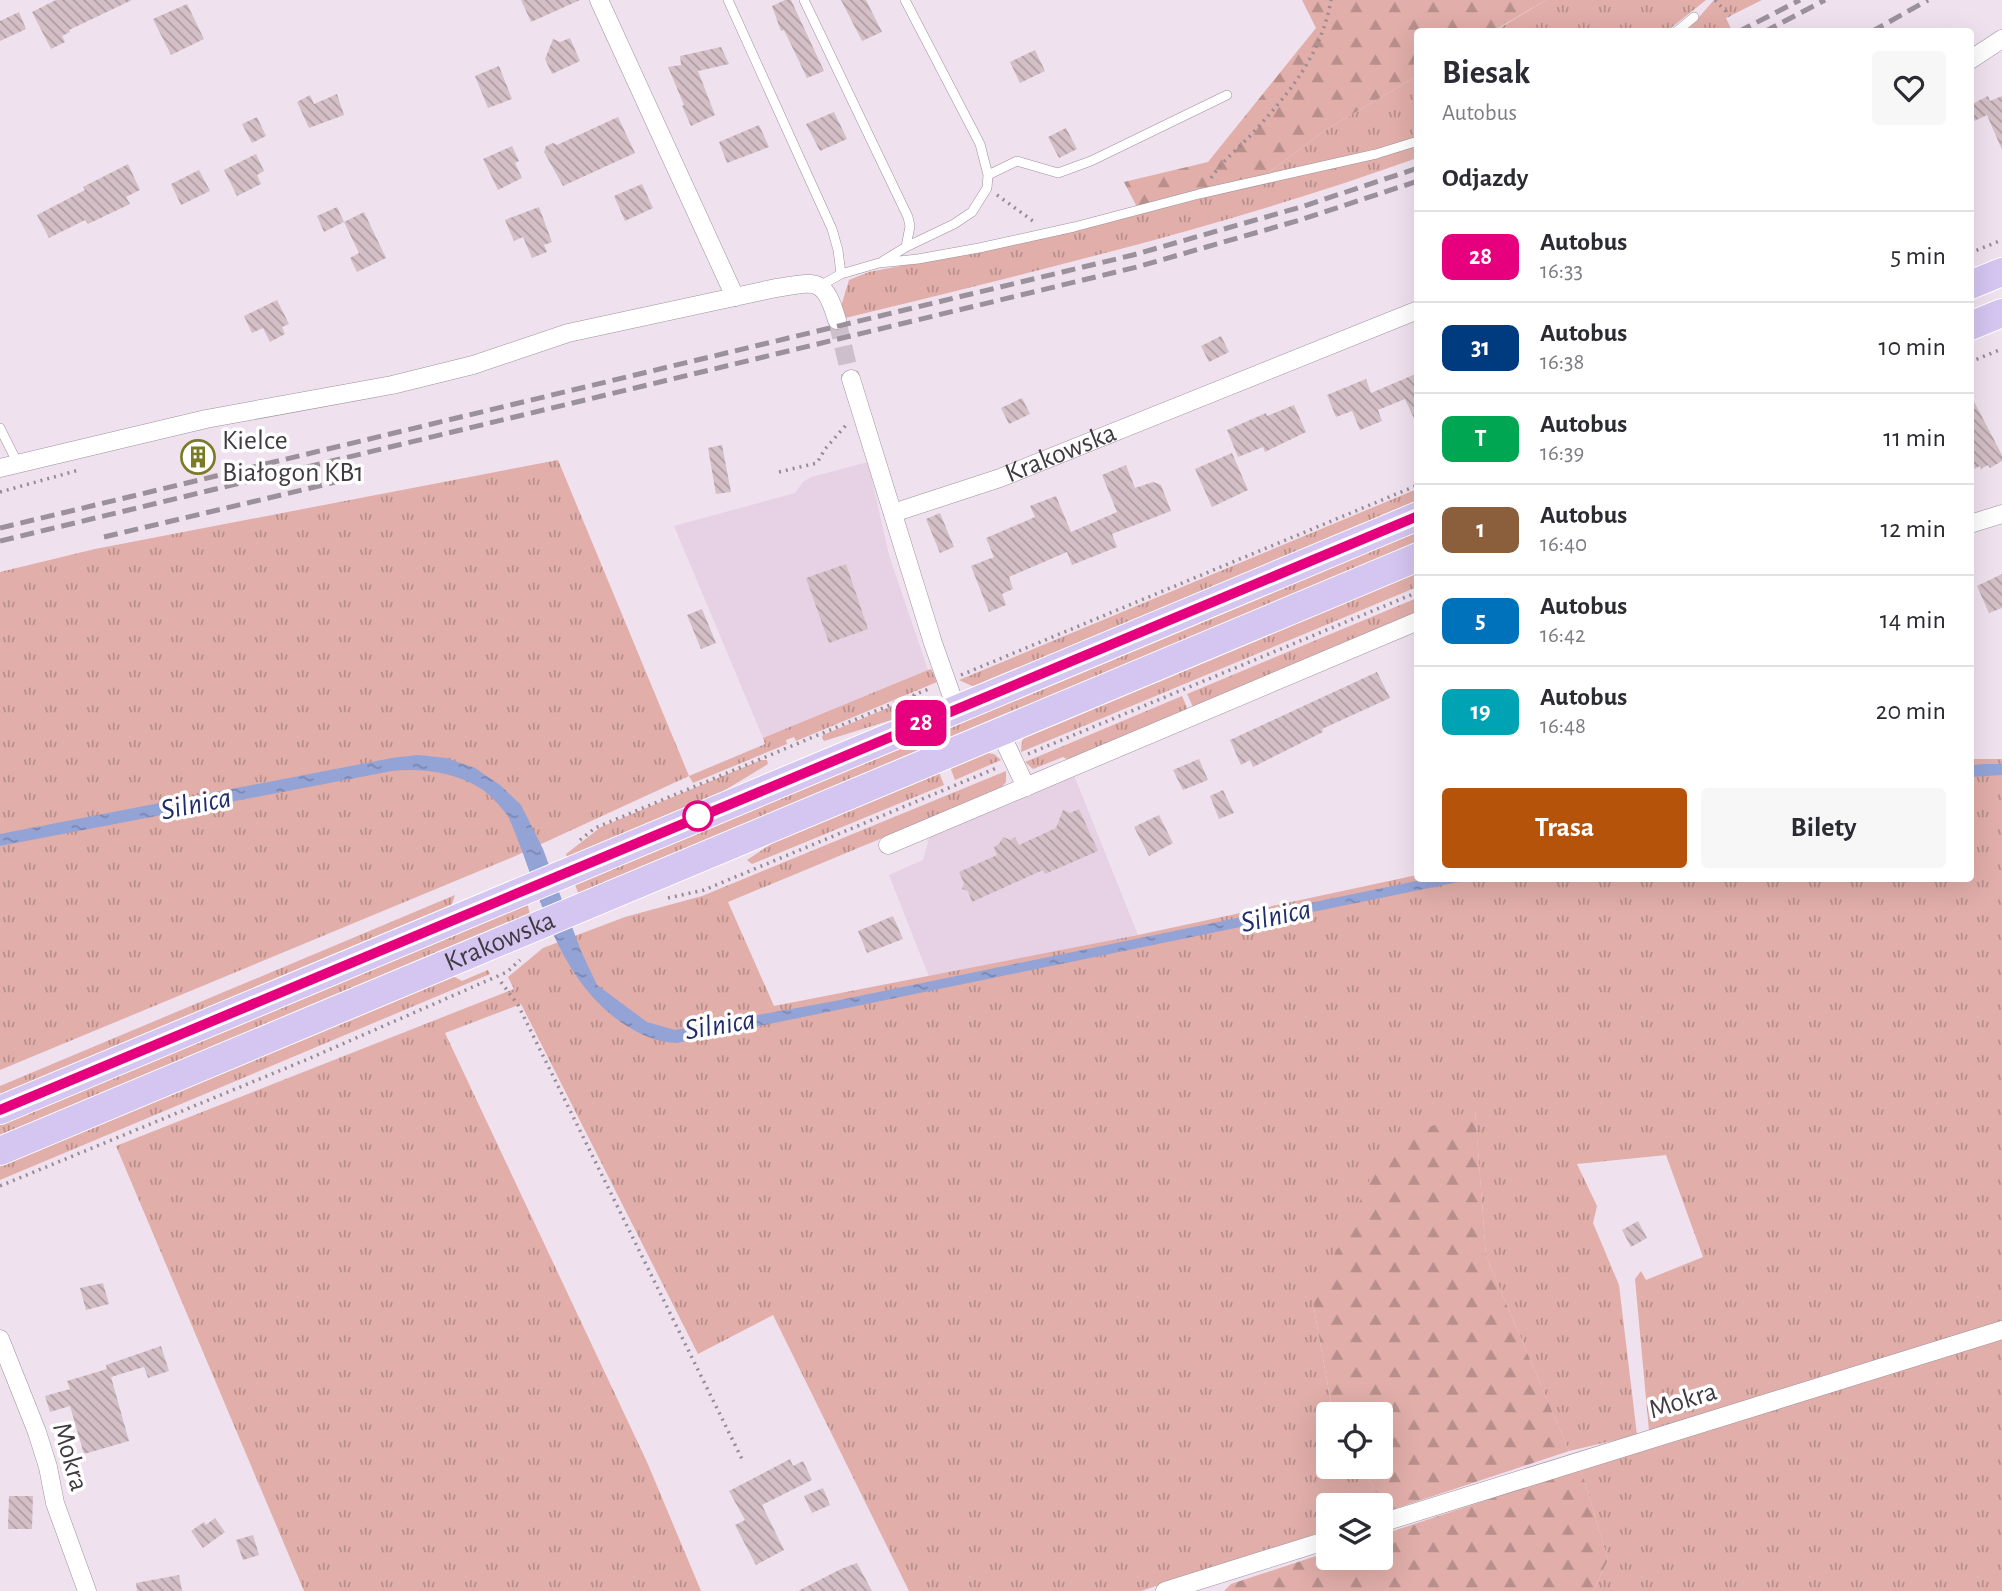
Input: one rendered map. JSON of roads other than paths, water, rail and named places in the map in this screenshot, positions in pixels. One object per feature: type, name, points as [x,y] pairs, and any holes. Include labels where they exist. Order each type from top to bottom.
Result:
[{"type":"main road","points":[[1974,283],[2002,272]]},
{"type":"main road","points":[[1974,324],[2002,313]]},
{"type":"main road","name":"Krakowska","points":[[0,1110],[1414,518]]},
{"type":"main road","name":"Krakowska","points":[[0,1151],[1414,559]]},
{"type":"street","points":[[599,0],[735,297]]},
{"type":"street","points":[[1974,57],[2002,39]]},
{"type":"street","points":[[9,466],[206,419],[392,385],[473,365],[568,333],[807,283],[820,286],[830,297],[837,320]]},
{"type":"street","name":"Krakowska","points":[[893,513],[1000,478],[1414,312]]},
{"type":"street","points":[[851,379],[933,643],[956,708]]},
{"type":"street","points":[[1974,523],[2002,514]]},
{"type":"street","points":[[888,845],[1414,623]]},
{"type":"street","points":[[1000,732],[1026,787]]},
{"type":"street","name":"Mokra","points":[[1393,1519],[2002,1330]]},
{"type":"street","name":"Mokra","points":[[0,1339],[37,1432],[55,1503],[87,1591]]},
{"type":"street","points":[[1166,1591],[1316,1544]]},
{"type":"lane","points":[[728,0],[828,219],[838,250],[841,274]]},
{"type":"lane","points":[[804,0],[908,217],[910,226],[906,247]]},
{"type":"lane","points":[[879,263],[972,212],[987,187],[988,175],[980,144],[905,0]]},
{"type":"lane","points":[[1681,28],[1694,17]]},
{"type":"lane","points":[[988,175],[1017,161],[1058,173],[1091,161],[1227,95]]},
{"type":"lane","points":[[820,286],[841,274],[879,263],[918,259],[1048,233],[1199,194],[1376,154],[1414,142]]},
{"type":"lane","points":[[0,428],[9,466]]},
{"type":"water","name":"Silnica","points":[[418,755],[446,758],[475,768],[500,785],[521,805],[543,849],[581,951],[597,985],[647,1022],[675,1030],[835,1001],[1414,881],[1458,882],[677,1043],[660,1041],[636,1032],[614,1017],[592,996],[561,950],[508,816],[492,797],[460,778],[426,771],[392,771],[0,846],[0,834]]},
{"type":"water","points":[[2002,764],[2002,775],[1974,777],[1974,765]]},
{"type":"tunnel","points":[[837,320],[851,379]]},
{"type":"railway","points":[[1746,28],[1800,0]]},
{"type":"railway","points":[[1772,28],[1825,0]]},
{"type":"railway","points":[[1878,28],[1928,0]]},
{"type":"railway","points":[[0,528],[1133,255],[1301,207],[1414,169]]},
{"type":"railway","points":[[0,541],[1137,267],[1300,220],[1414,182]]},
{"type":"railway","points":[[104,537],[340,481]]},
{"type":"place","name":"Kielce Białogon KB1","points":[[198,457]]}]
